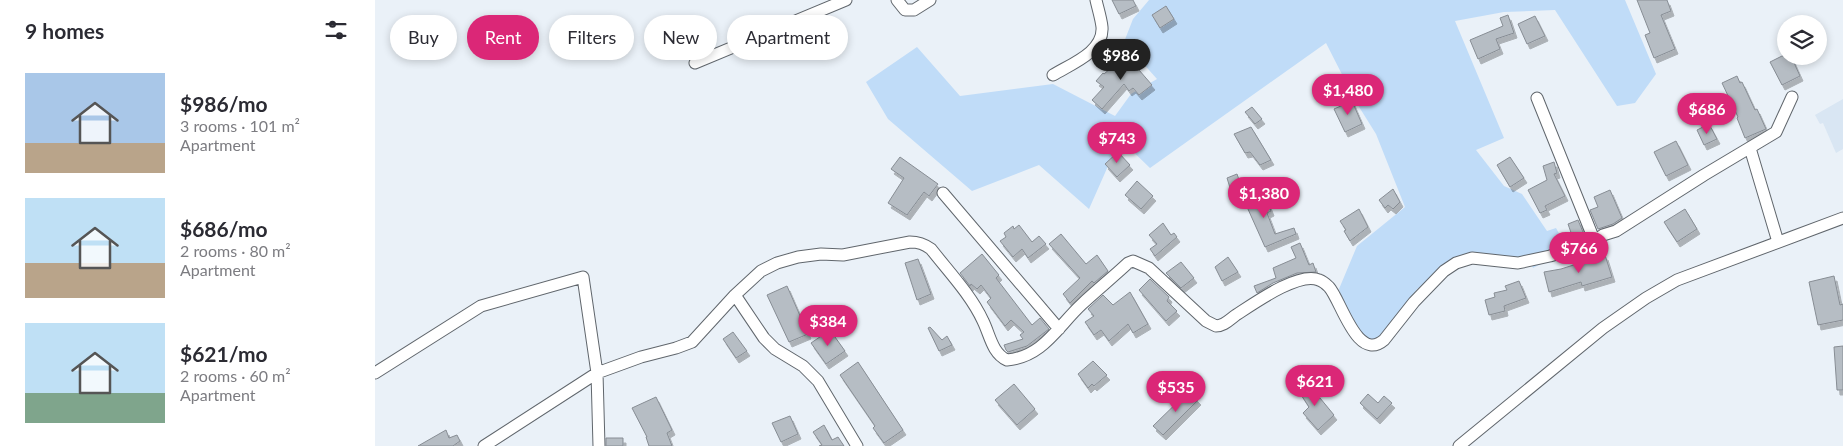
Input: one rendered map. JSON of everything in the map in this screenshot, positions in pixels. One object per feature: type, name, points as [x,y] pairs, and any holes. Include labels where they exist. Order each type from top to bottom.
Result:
[{"type":"street","points":[[695,63],[846,0]]},
{"type":"street","points":[[897,0],[905,10],[914,10],[930,0]]},
{"type":"street","points":[[1053,75],[1093,50],[1099,42],[1102,29],[1096,0]]},
{"type":"street","points":[[484,446],[597,373],[692,342],[735,295],[761,271],[777,263],[798,257],[821,254],[843,255],[919,242],[931,249],[968,298],[983,320],[996,352],[1001,358],[1007,360],[1021,358],[1039,348],[1080,305],[1133,261],[1149,268],[1206,321],[1216,326],[1224,324],[1250,306],[1290,283],[1309,278],[1319,280],[1329,287],[1357,336],[1370,346],[1379,345],[1414,302],[1444,271],[1456,263],[1472,258],[1518,263],[1550,256],[1595,242],[1603,235],[1616,231],[1776,132],[1792,97]]},
{"type":"street","points":[[1537,98],[1595,242]]},
{"type":"street","points":[[1750,148],[1779,242]]},
{"type":"street","points":[[943,192],[1059,329]]},
{"type":"street","points":[[1462,445],[1595,334],[1646,298],[1677,280],[1843,218]]},
{"type":"street","points":[[375,373],[481,306],[583,277],[597,373],[599,446]]},
{"type":"street","points":[[735,295],[764,338],[775,349],[803,366],[817,380],[857,446]]},
{"type":"shaded area","points":[[1149,0],[1625,0],[1656,74],[1635,103],[1617,106],[1555,10],[1504,12],[1455,21],[1504,138],[1476,150],[1504,186],[1522,194],[1547,231],[1556,228],[1568,250],[1533,268],[1530,261],[1487,260],[1444,271],[1417,289],[1378,345],[1357,336],[1347,320],[1339,289],[1357,246],[1405,207],[1376,134],[1356,102],[1326,43],[1150,168],[1120,139],[1089,209],[1039,165],[972,191],[888,119],[866,82],[917,47],[960,96],[1053,84],[1115,116],[1131,94],[1157,79],[1124,42],[1133,19]]},
{"type":"shaded area","points":[[1843,99],[1843,149],[1836,153],[1823,123],[1820,124],[1815,115]]},
{"type":"building","points":[[1112,0],[1133,0],[1136,6],[1119,14]]},
{"type":"building","points":[[1637,0],[1667,0],[1671,11],[1661,15],[1675,49],[1654,58],[1645,35],[1650,33]]},
{"type":"building","points":[[1166,6],[1174,19],[1160,28],[1152,15]]},
{"type":"building","points":[[1508,15],[1514,33],[1496,39],[1500,49],[1478,59],[1470,40],[1503,26],[1500,18]]},
{"type":"building","points":[[1535,16],[1545,36],[1527,44],[1518,24]]},
{"type":"building","points":[[1126,55],[1152,85],[1139,95],[1133,88],[1129,91],[1124,84],[1102,109],[1092,100],[1104,87],[1096,81]]},
{"type":"building","points":[[1777,58],[1777,65],[1795,65],[1800,76],[1782,85],[1770,62]]},
{"type":"building","points":[[1737,76],[1740,83],[1742,82],[1755,110],[1757,109],[1766,129],[1745,138],[1738,117],[1722,83]]},
{"type":"building","points":[[1352,101],[1362,124],[1345,132],[1334,109]]},
{"type":"building","points":[[1252,107],[1262,119],[1255,124],[1245,112]]},
{"type":"building","points":[[1709,124],[1717,139],[1704,145],[1697,130]]},
{"type":"building","points":[[1251,127],[1271,160],[1260,165],[1250,152],[1245,153],[1234,134]]},
{"type":"building","points":[[1676,141],[1688,165],[1666,176],[1654,152]]},
{"type":"building","points":[[1118,152],[1130,165],[1117,177],[1105,164]]},
{"type":"building","points":[[900,157],[938,184],[929,196],[924,192],[907,215],[888,203],[904,178],[891,169]]},
{"type":"building","points":[[1510,157],[1524,178],[1510,187],[1497,165]]},
{"type":"building","points":[[1554,162],[1557,173],[1554,174],[1565,196],[1545,206],[1547,210],[1540,213],[1528,190],[1547,180],[1543,166]]},
{"type":"building","points":[[1237,174],[1242,188],[1231,191],[1227,178]]},
{"type":"building","points":[[1137,181],[1153,196],[1141,209],[1125,195]]},
{"type":"building","points":[[1393,189],[1400,202],[1393,209],[1388,205],[1385,208],[1379,200]]},
{"type":"building","points":[[1263,190],[1271,211],[1267,213],[1275,234],[1294,228],[1296,234],[1265,247],[1243,198]]},
{"type":"building","points":[[1610,190],[1622,218],[1613,224],[1598,229],[1590,210],[1598,207],[1594,197]]},
{"type":"building","points":[[1359,209],[1368,227],[1350,241],[1340,221]]},
{"type":"building","points":[[1685,209],[1697,229],[1677,242],[1664,222]]},
{"type":"building","points":[[1578,220],[1585,237],[1574,241],[1568,224]]},
{"type":"building","points":[[1163,223],[1171,235],[1174,233],[1177,237],[1155,256],[1150,249],[1157,244],[1149,235]]},
{"type":"building","points":[[1019,225],[1032,242],[1039,236],[1046,244],[1028,258],[1022,249],[1013,257],[1000,241],[1006,237],[1004,233],[1013,226],[1014,229]]},
{"type":"building","points":[[1061,234],[1086,264],[1097,255],[1108,271],[1094,283],[1092,281],[1070,303],[1063,294],[1080,278],[1049,244]]},
{"type":"building","points":[[1300,243],[1309,265],[1313,263],[1316,272],[1297,273],[1273,283],[1257,293],[1254,286],[1276,278],[1273,268],[1296,258],[1291,247]]},
{"type":"building","points":[[982,254],[999,275],[996,278],[1032,325],[1040,318],[1049,329],[1027,346],[1008,352],[1006,350],[1004,345],[1023,339],[1020,335],[1024,332],[1011,320],[1005,326],[987,302],[991,298],[981,285],[977,289],[971,284],[970,286],[960,273]]},
{"type":"building","points":[[1605,255],[1612,277],[1582,286],[1581,282],[1549,292],[1544,272],[1561,269]]},
{"type":"building","points":[[1228,257],[1238,272],[1222,281],[1215,267]]},
{"type":"building","points":[[918,259],[931,294],[917,300],[905,263]]},
{"type":"building","points":[[1181,262],[1194,278],[1181,288],[1166,273]]},
{"type":"building","points":[[1834,276],[1840,305],[1843,304],[1843,320],[1818,325],[1809,282]]},
{"type":"building","points":[[1150,279],[1169,297],[1167,301],[1177,311],[1166,321],[1139,290]]},
{"type":"building","points":[[1519,281],[1526,298],[1504,306],[1505,311],[1489,315],[1485,300],[1495,297],[1494,293],[1507,290],[1505,286]]},
{"type":"building","points":[[787,286],[808,334],[789,342],[767,295]]},
{"type":"building","points":[[1130,292],[1148,324],[1133,333],[1128,324],[1109,341],[1101,330],[1094,335],[1085,322],[1094,316],[1088,309],[1103,295],[1113,305]]},
{"type":"building","points":[[930,327],[942,340],[947,336],[952,345],[939,351],[928,328]]},
{"type":"building","points":[[830,330],[845,351],[826,364],[811,343]]},
{"type":"building","points":[[733,332],[747,351],[736,358],[723,339]]},
{"type":"building","points":[[1843,346],[1843,390],[1837,390],[1834,347]]},
{"type":"building","points":[[1093,361],[1107,375],[1094,386],[1092,384],[1088,388],[1078,374]]},
{"type":"building","points":[[858,362],[903,430],[884,443],[873,428],[875,426],[840,375]]},
{"type":"building","points":[[1306,380],[1318,399],[1320,398],[1334,415],[1318,430],[1303,413],[1309,407],[1296,387]]},
{"type":"building","points":[[1014,384],[1035,409],[1017,425],[995,400]]},
{"type":"building","points":[[1189,391],[1198,400],[1163,435],[1153,426]]},
{"type":"building","points":[[1368,394],[1378,403],[1384,396],[1392,403],[1377,419],[1360,403]]},
{"type":"building","points":[[656,397],[672,430],[667,433],[672,446],[649,446],[647,437],[632,408]]},
{"type":"building","points":[[790,416],[798,434],[781,442],[772,423]]},
{"type":"building","points":[[824,425],[832,440],[838,437],[844,446],[819,446],[822,445],[813,432]]},
{"type":"building","points":[[446,430],[449,438],[457,435],[460,441],[453,446],[418,446]]},
{"type":"building","points":[[606,438],[623,438],[623,446],[606,446]]}]
